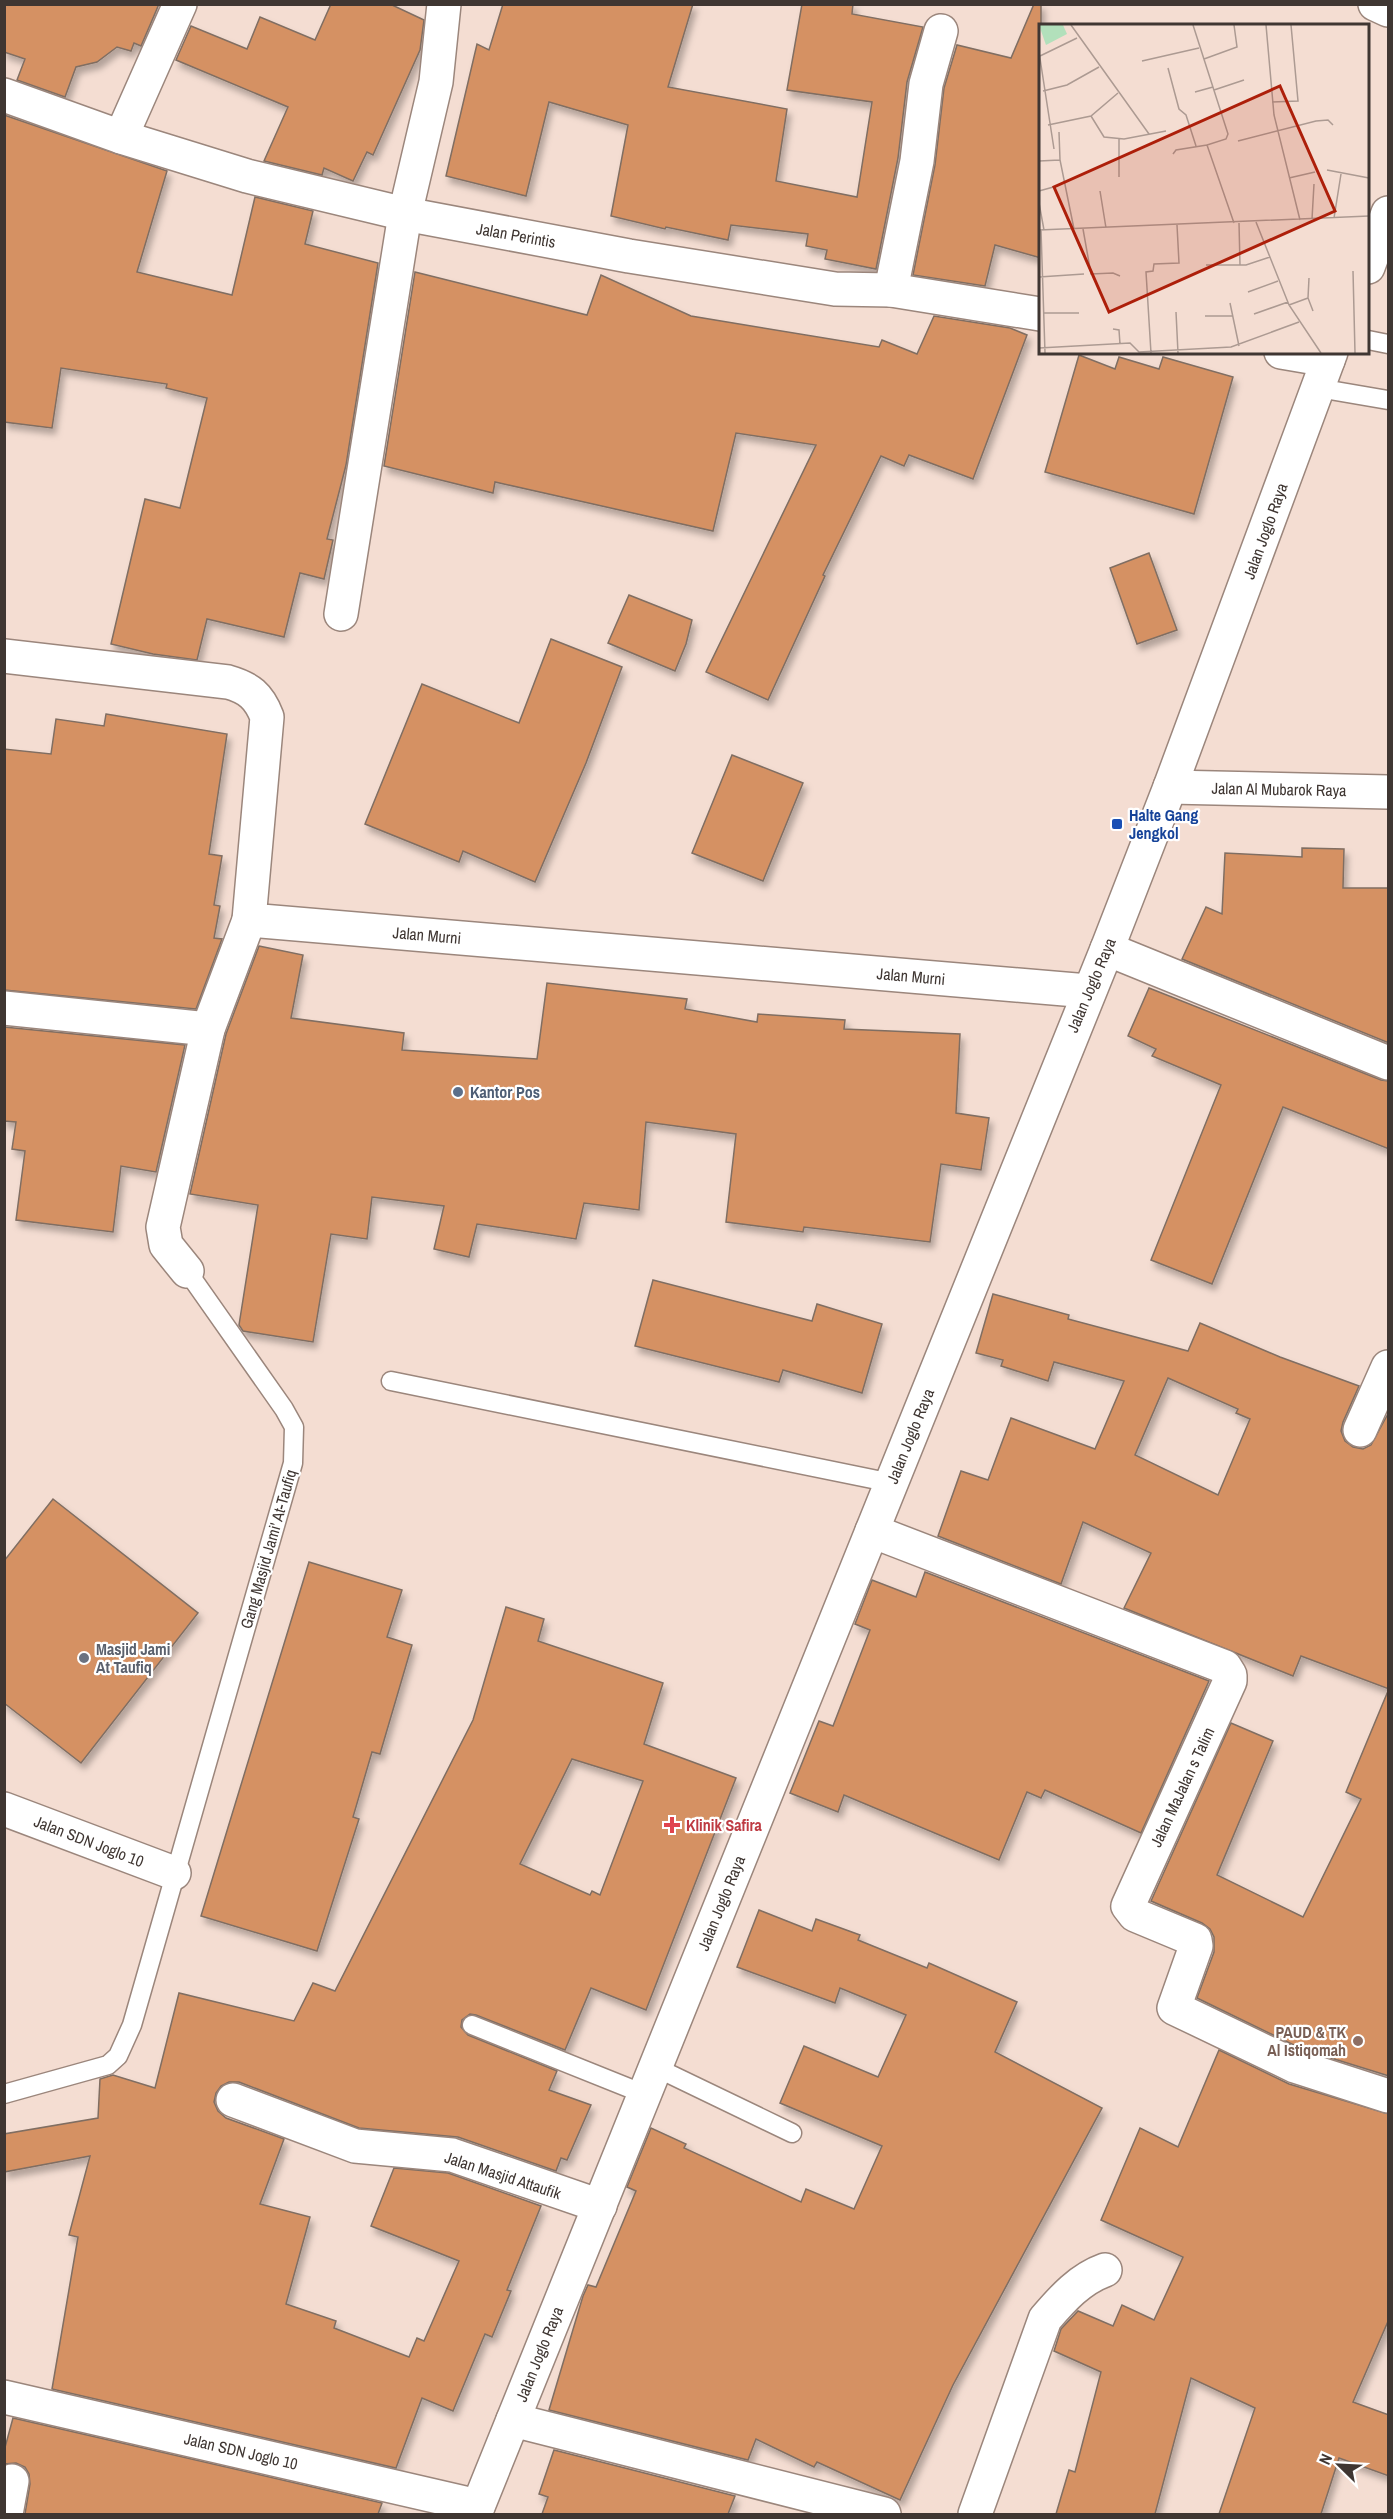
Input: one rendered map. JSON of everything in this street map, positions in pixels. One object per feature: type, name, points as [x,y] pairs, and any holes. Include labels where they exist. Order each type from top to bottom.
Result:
[{"type":"street","points":[[121,137],[180,4]]},
{"type":"street","points":[[341,615],[405,214],[435,82],[444,4]]},
{"type":"street","points":[[1375,4],[1389,10]]},
{"type":"street","points":[[891,290],[918,161],[926,84],[941,31]]},
{"type":"street","name":"Jalan Perintis","points":[[4,94],[121,137],[246,176],[405,214],[629,256],[835,290],[891,290],[1039,314]]},
{"type":"street","points":[[1287,354],[1326,367]]},
{"type":"street","name":"Jalan Joglo Raya","points":[[476,2510],[892,1483],[1088,991],[1107,949],[1170,787],[1326,367]]},
{"type":"street","points":[[4,656],[228,682],[243,686],[253,693],[267,717],[249,920]]},
{"type":"street","name":"Jalan Al Mubarok Raya","points":[[1170,787],[1389,792]]},
{"type":"street","name":"Jalan Murni","points":[[249,920],[1088,991]]},
{"type":"street","name":"Gang Masjid Jami' At-Taufiq","points":[[187,1271],[166,1245],[163,1227],[208,1029],[249,920]]},
{"type":"street","points":[[1107,949],[1389,1063]]},
{"type":"street","points":[[4,1008],[208,1029]]},
{"type":"street","points":[[1360,1430],[1389,1367]]},
{"type":"street","name":"Jalan MaJalan s Talim","points":[[872,1531],[1225,1667],[1230,1675],[1230,1681],[1128,1906],[1135,1915],[1195,1940],[1196,1946],[1174,2008],[1294,2066],[1389,2096]]},
{"type":"street","name":"Jalan SDN Joglo 10","points":[[4,1809],[174,1873]]},
{"type":"street","name":"Jalan Masjid Attaufik","points":[[233,2100],[355,2146],[452,2155],[600,2206]]},
{"type":"street","points":[[975,2514],[1046,2319],[1065,2295],[1091,2275],[1106,2270]]},
{"type":"street","name":"Jalan SDN Joglo 10","points":[[4,2397],[476,2510]]},
{"type":"street","points":[[513,2420],[884,2514]]},
{"type":"street","points":[[6,2514],[12,2481]]},
{"type":"lane","points":[[1369,340],[1389,344]]},
{"type":"lane","points":[[1326,367],[1389,400]]},
{"type":"lane","name":"Gang Masjid Jami' At-Taufiq","points":[[4,2094],[108,2065],[118,2056],[132,2025],[293,1463],[294,1427],[284,1409],[187,1271]]},
{"type":"lane","points":[[391,1381],[892,1483]]},
{"type":"lane","points":[[472,2025],[650,2081],[792,2133]]},
{"type":"building","points":[[4,4],[159,4],[141,46],[134,43],[131,51],[117,47],[97,62],[76,67],[65,97],[17,80],[25,59],[4,52]]},
{"type":"building","points":[[331,4],[390,4],[424,20],[420,50],[373,155],[367,152],[353,181],[324,168],[322,175],[264,161],[288,107],[176,60],[191,26],[247,49],[260,17],[315,40]]},
{"type":"building","points":[[503,4],[693,4],[668,87],[787,109],[776,181],[857,197],[872,102],[787,90],[802,4],[853,4],[852,14],[923,27],[907,82],[898,158],[876,269],[825,259],[827,250],[806,246],[808,234],[731,225],[728,240],[666,227],[665,229],[611,216],[628,125],[549,102],[526,196],[446,176],[477,44],[489,50]]},
{"type":"building","points":[[1034,4],[1041,4],[1041,24],[1039,24],[1039,257],[995,245],[985,286],[913,275],[935,165],[944,88],[957,45],[1011,58]]},
{"type":"building","points":[[4,115],[167,171],[137,272],[232,295],[255,197],[313,211],[305,244],[378,263],[346,465],[327,539],[333,540],[324,579],[300,573],[284,637],[207,619],[197,660],[153,654],[111,644],[145,499],[180,508],[207,398],[166,388],[167,384],[61,368],[52,428],[4,422]]},
{"type":"building","points":[[415,272],[587,315],[601,275],[691,316],[879,347],[882,340],[917,354],[934,316],[1010,328],[1027,335],[973,479],[909,455],[904,466],[881,456],[823,575],[825,576],[768,700],[706,672],[816,445],[736,433],[713,531],[495,482],[493,493],[384,466]]},
{"type":"building","points":[[1079,355],[1115,369],[1119,357],[1159,369],[1163,357],[1233,377],[1194,514],[1045,472]]},
{"type":"building","points":[[1149,553],[1177,630],[1137,644],[1110,568]]},
{"type":"building","points":[[629,595],[692,620],[686,644],[675,671],[608,643]]},
{"type":"building","points":[[551,639],[622,667],[586,763],[535,882],[463,851],[459,862],[365,824],[422,684],[519,723]]},
{"type":"building","points":[[106,714],[227,734],[209,854],[222,856],[214,905],[220,906],[214,938],[222,939],[196,1009],[4,990],[4,749],[51,754],[56,719],[104,726]]},
{"type":"building","points":[[732,755],[803,783],[763,881],[692,853]]},
{"type":"building","points":[[1302,848],[1344,849],[1343,888],[1389,888],[1389,1043],[1182,959],[1206,907],[1222,914],[1225,853],[1302,857]]},
{"type":"building","points":[[259,946],[303,955],[291,1018],[404,1033],[402,1050],[537,1059],[547,983],[687,999],[685,1009],[757,1022],[758,1014],[845,1020],[844,1029],[960,1034],[956,1113],[989,1118],[981,1170],[941,1164],[930,1242],[804,1227],[803,1232],[726,1222],[736,1134],[646,1122],[639,1210],[584,1203],[576,1239],[477,1224],[469,1257],[434,1249],[444,1206],[372,1197],[367,1239],[331,1234],[313,1342],[243,1331],[239,1325],[258,1205],[190,1194],[226,1034]]},
{"type":"building","points":[[1149,988],[1381,1080],[1389,1081],[1389,1149],[1283,1107],[1212,1284],[1151,1260],[1221,1085],[1152,1056],[1156,1049],[1128,1036]]},
{"type":"building","points":[[4,1027],[185,1045],[156,1172],[121,1166],[113,1232],[16,1220],[25,1151],[12,1149],[16,1122],[4,1121]]},
{"type":"building","points":[[653,1280],[812,1321],[817,1304],[882,1324],[862,1393],[783,1370],[779,1382],[635,1346]]},
{"type":"building","points":[[993,1294],[1069,1315],[1068,1319],[1188,1351],[1200,1323],[1280,1357],[1359,1386],[1343,1422],[1341,1431],[1345,1441],[1353,1447],[1363,1449],[1371,1445],[1389,1412],[1389,1689],[1301,1656],[1293,1676],[1124,1608],[1151,1553],[1083,1522],[1061,1584],[938,1536],[961,1471],[988,1480],[1011,1418],[1095,1449],[1124,1381],[1054,1362],[1048,1381],[1001,1366],[1003,1360],[976,1353]],"holes":[[[1168,1378],[1238,1409],[1236,1413],[1250,1419],[1218,1495],[1135,1455]]]},
{"type":"building","name":"Masjid Jami At Taufiq","points":[[53,1499],[198,1613],[81,1763],[4,1703],[4,1561]]},
{"type":"building","points":[[309,1562],[402,1590],[387,1637],[412,1645],[380,1754],[372,1752],[353,1817],[359,1819],[317,1951],[201,1916]]},
{"type":"building","points":[[925,1572],[1209,1681],[1141,1833],[1045,1790],[1041,1798],[1027,1792],[999,1860],[844,1795],[838,1812],[790,1793],[819,1721],[833,1726],[870,1630],[855,1624],[872,1580],[916,1597]]},
{"type":"building","points":[[506,1607],[544,1619],[538,1641],[663,1683],[644,1744],[736,1778],[646,2010],[591,1988],[565,2050],[476,2015],[470,2014],[462,2020],[461,2027],[468,2035],[557,2071],[549,2090],[591,2105],[567,2160],[561,2158],[556,2171],[458,2137],[359,2128],[239,2082],[229,2082],[221,2086],[216,2093],[214,2102],[218,2111],[226,2118],[284,2139],[260,2204],[310,2217],[286,2304],[336,2321],[334,2328],[409,2357],[417,2338],[424,2341],[459,2261],[371,2226],[394,2168],[448,2173],[541,2206],[507,2290],[511,2291],[492,2337],[485,2334],[453,2411],[422,2398],[396,2468],[52,2389],[78,2237],[69,2235],[90,2156],[4,2172],[4,2134],[98,2118],[100,2079],[113,2075],[155,2088],[179,1993],[294,2021],[313,1983],[335,1991],[473,1720]],"holes":[[[572,1759],[643,1781],[600,1895],[592,1891],[590,1895],[520,1864]]]},
{"type":"building","points":[[1388,1691],[1389,2076],[1302,2049],[1197,1998],[1214,1952],[1214,1937],[1210,1929],[1202,1923],[1151,1901],[1231,1723],[1273,1741],[1217,1875],[1303,1917],[1361,1799],[1346,1792]]},
{"type":"building","points":[[759,1910],[812,1931],[816,1919],[860,1935],[858,1940],[927,1968],[929,1963],[1017,2002],[995,2052],[1102,2108],[953,2385],[900,2500],[817,2462],[814,2467],[756,2439],[748,2460],[549,2410],[583,2296],[588,2285],[596,2287],[636,2191],[627,2187],[651,2128],[686,2144],[684,2148],[801,2202],[806,2189],[854,2209],[882,2146],[780,2103],[804,2046],[878,2077],[906,2015],[840,1988],[835,2003],[737,1967]]},
{"type":"building","points":[[1219,2050],[1289,2084],[1389,2114],[1389,2319],[1353,2402],[1389,2415],[1389,2476],[1339,2458],[1321,2514],[1219,2514],[1255,2408],[1191,2378],[1155,2514],[1056,2514],[1069,2470],[1075,2472],[1101,2372],[1054,2351],[1061,2329],[1078,2311],[1113,2326],[1122,2305],[1154,2320],[1183,2257],[1101,2220],[1140,2128],[1178,2147]]},
{"type":"building","points":[[13,2418],[382,2503],[378,2514],[25,2514],[30,2484],[29,2474],[25,2467],[16,2463],[4,2464],[4,2451]]},
{"type":"building","points":[[554,2450],[735,2496],[728,2514],[542,2514],[548,2497],[539,2494]]},
{"type":"place","name":"Halte Gang Jengkol","points":[[1117,824]]},
{"type":"place","name":"Kantor Pos","points":[[458,1092]]},
{"type":"place","name":"Masjid Jami At Taufiq","points":[[84,1658]]},
{"type":"place","name":"Klinik Safira","points":[[672,1825]]},
{"type":"place","name":"PAUD & TK Al Istiqomah","points":[[1358,2041]]}]
